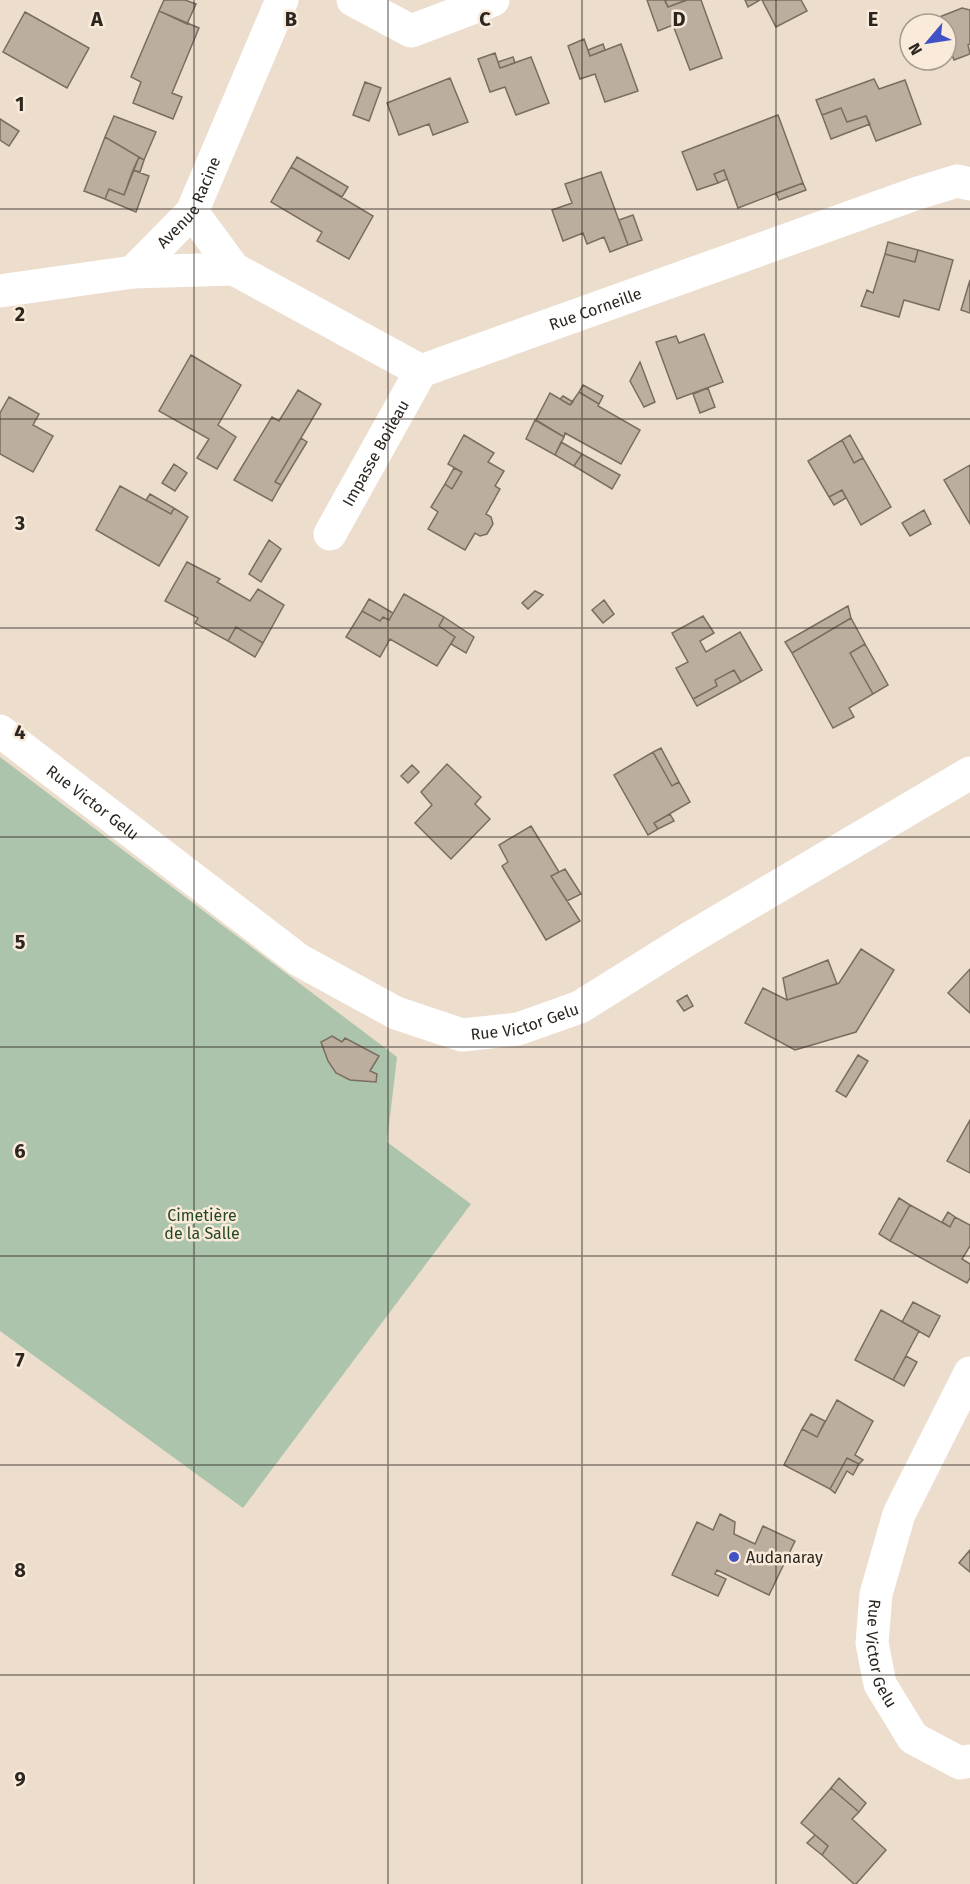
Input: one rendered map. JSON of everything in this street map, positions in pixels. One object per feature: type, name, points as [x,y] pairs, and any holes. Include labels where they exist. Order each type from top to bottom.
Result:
[{"type":"street","name":"Avenue Racine","points":[[133,272],[192,212],[282,0]]},
{"type":"street","points":[[353,0],[411,31],[493,0]]},
{"type":"street","name":"Rue Corneille","points":[[421,371],[915,194],[957,181],[970,184]]},
{"type":"street","points":[[192,212],[234,269],[421,371]]},
{"type":"street","points":[[0,291],[133,272],[234,269]]},
{"type":"street","name":"Impasse Boileau","points":[[330,534],[421,371]]},
{"type":"street","name":"Rue Victor Gelu","points":[[0,731],[299,960],[396,1013],[462,1035],[518,1029],[580,1007],[690,938],[970,773]]},
{"type":"street","name":"Rue Victor Gelu","points":[[970,1373],[899,1514],[876,1594],[872,1643],[880,1683],[913,1738],[960,1763],[970,1761]]},
{"type":"green space","name":"Cimetière de la Salle","points":[[0,757],[397,1057],[387,1142],[471,1204],[243,1508],[0,1331]]},
{"type":"building","points":[[164,0],[185,0],[196,4],[187,24],[159,11]]},
{"type":"building","points":[[647,0],[665,0],[668,7],[687,0],[701,0],[722,58],[690,70],[673,25],[658,31]]},
{"type":"building","points":[[745,0],[760,0],[748,7]]},
{"type":"building","points":[[762,0],[801,0],[807,11],[776,27]]},
{"type":"building","points":[[665,1],[684,1],[668,7]]},
{"type":"building","points":[[962,8],[970,10],[970,44],[968,45],[970,54],[958,58],[958,12],[952,12]]},
{"type":"building","points":[[159,11],[199,28],[172,93],[182,97],[173,119],[133,103],[141,82],[131,77]]},
{"type":"building","points":[[25,12],[89,48],[67,88],[3,52]]},
{"type":"building","points":[[584,39],[590,56],[621,44],[638,91],[605,102],[595,74],[580,79],[568,46]]},
{"type":"building","points":[[603,44],[605,50],[590,56],[588,50]]},
{"type":"building","points":[[495,53],[500,68],[531,57],[549,103],[516,115],[505,87],[490,92],[478,59]]},
{"type":"building","points":[[513,57],[515,63],[500,68],[498,62]]},
{"type":"building","points":[[450,78],[468,122],[433,135],[429,124],[399,135],[387,103]]},
{"type":"building","points":[[874,79],[879,89],[905,80],[921,124],[876,141],[866,116],[847,122],[841,108],[822,115],[816,100]]},
{"type":"building","points":[[365,82],[381,88],[369,121],[353,115]]},
{"type":"building","points":[[841,108],[847,122],[866,116],[870,124],[831,139],[822,115]]},
{"type":"building","points":[[778,115],[803,183],[738,208],[724,170],[714,174],[718,183],[697,190],[682,152]]},
{"type":"building","points":[[114,116],[156,132],[144,160],[105,137]]},
{"type":"building","points":[[0,119],[19,131],[9,146],[0,140]]},
{"type":"building","points":[[105,137],[139,157],[124,195],[109,189],[105,199],[84,191]]},
{"type":"building","points":[[139,157],[144,160],[140,172],[133,170]]},
{"type":"building","points":[[297,157],[348,187],[342,197],[291,167]]},
{"type":"building","points":[[291,167],[373,216],[349,259],[317,241],[322,232],[271,202]]},
{"type":"building","points":[[133,170],[149,176],[136,212],[105,199],[109,189],[124,195]]},
{"type":"building","points":[[724,170],[727,179],[718,183],[714,174]]},
{"type":"building","points":[[601,172],[628,245],[610,252],[604,237],[587,244],[583,233],[563,241],[552,210],[572,203],[565,184]]},
{"type":"building","points":[[803,183],[806,190],[779,200],[776,193]]},
{"type":"building","points":[[633,215],[642,240],[628,245],[619,220]]},
{"type":"building","points":[[888,242],[918,250],[915,262],[885,254]]},
{"type":"building","points":[[918,250],[953,260],[939,310],[904,300],[899,317],[861,306],[867,290],[873,293],[885,254],[915,262]]},
{"type":"building","points":[[970,280],[970,313],[961,310]]},
{"type":"building","points":[[704,334],[723,382],[677,399],[656,342],[676,336],[679,343]]},
{"type":"building","points":[[191,355],[241,385],[218,425],[236,437],[217,469],[197,458],[209,439],[159,411]]},
{"type":"building","points":[[640,362],[655,402],[644,407],[630,381]]},
{"type":"building","points":[[583,385],[603,396],[599,404],[579,392]]},
{"type":"building","points":[[708,388],[715,407],[700,413],[693,394]]},
{"type":"building","points":[[298,390],[321,404],[275,482],[281,485],[272,501],[234,480],[272,417],[279,421]]},
{"type":"building","points":[[579,392],[599,404],[598,406],[640,430],[621,464],[565,433],[564,437],[536,420],[550,393],[570,405]]},
{"type":"building","points":[[563,396],[573,402],[570,405],[560,399]]},
{"type":"building","points":[[9,397],[39,414],[33,425],[53,436],[33,472],[0,454],[0,413]]},
{"type":"building","points":[[535,420],[564,437],[555,455],[526,439]]},
{"type":"building","points":[[464,435],[494,453],[488,462],[504,471],[495,486],[500,489],[486,514],[491,517],[493,524],[487,534],[480,536],[475,533],[465,550],[428,529],[438,512],[431,507],[445,484],[452,489],[462,472],[448,464]]},
{"type":"building","points":[[850,435],[863,458],[854,463],[842,440]]},
{"type":"building","points":[[301,438],[307,442],[281,485],[275,482]]},
{"type":"building","points":[[842,440],[854,463],[863,458],[891,507],[861,525],[842,490],[829,497],[808,461]]},
{"type":"building","points":[[561,442],[582,454],[574,466],[555,455]]},
{"type":"building","points":[[582,454],[620,475],[612,489],[574,466]]},
{"type":"building","points":[[174,464],[187,473],[175,491],[162,483]]},
{"type":"building","points":[[970,465],[970,524],[944,480]]},
{"type":"building","points":[[454,468],[462,472],[452,489],[445,484]]},
{"type":"building","points":[[120,486],[171,514],[174,508],[188,517],[159,566],[96,530]]},
{"type":"building","points":[[842,490],[846,498],[834,505],[829,497]]},
{"type":"building","points":[[150,494],[174,508],[171,514],[146,500]]},
{"type":"building","points":[[924,510],[931,524],[910,536],[902,523]]},
{"type":"building","points":[[269,540],[281,549],[261,582],[249,574]]},
{"type":"building","points":[[187,562],[220,579],[217,582],[250,601],[258,589],[284,605],[263,643],[236,627],[228,641],[195,623],[198,618],[165,601]]},
{"type":"building","points":[[535,591],[543,595],[528,609],[522,603]]},
{"type":"building","points":[[404,594],[444,617],[439,626],[455,637],[437,666],[390,639],[380,657],[346,637],[362,611],[380,621],[383,617],[389,620]]},
{"type":"building","points":[[369,599],[393,613],[389,620],[383,617],[380,621],[362,611]]},
{"type":"building","points":[[604,600],[614,614],[603,623],[592,610]]},
{"type":"building","points":[[848,606],[851,618],[792,653],[785,642]]},
{"type":"building","points":[[703,616],[714,633],[700,641],[706,652],[740,632],[762,670],[741,682],[734,670],[715,680],[717,686],[693,699],[676,668],[688,662],[672,633]]},
{"type":"building","points":[[444,617],[474,637],[466,653],[451,644],[455,637],[439,626]]},
{"type":"building","points":[[851,618],[865,644],[850,653],[873,694],[849,708],[854,717],[833,728],[792,653]]},
{"type":"building","points":[[236,627],[263,643],[255,657],[228,641]]},
{"type":"building","points":[[865,644],[888,685],[873,694],[850,653]]},
{"type":"building","points":[[734,670],[741,682],[697,706],[693,699],[717,686],[715,680]]},
{"type":"building","points":[[661,748],[679,782],[672,786],[653,752]]},
{"type":"building","points":[[653,752],[672,786],[679,782],[690,802],[654,823],[658,829],[648,835],[614,775]]},
{"type":"building","points":[[447,764],[481,797],[475,804],[490,819],[451,859],[415,823],[432,805],[421,792]]},
{"type":"building","points":[[412,765],[419,772],[408,783],[401,776]]},
{"type":"building","points":[[670,814],[674,821],[658,829],[654,823]]},
{"type":"building","points":[[531,826],[559,872],[551,876],[580,921],[546,940],[502,866],[508,862],[499,845]]},
{"type":"building","points":[[565,869],[581,894],[567,901],[551,876]]},
{"type":"building","points":[[861,949],[894,970],[856,1032],[795,1050],[745,1023],[763,988],[787,1000],[839,983]]},
{"type":"building","points":[[828,960],[837,984],[787,1000],[783,978]]},
{"type":"building","points":[[970,969],[970,1013],[948,993]]},
{"type":"building","points":[[687,995],[693,1006],[684,1011],[677,1001]]},
{"type":"building","points":[[332,1036],[342,1042],[345,1038],[379,1056],[370,1071],[377,1074],[376,1082],[350,1080],[336,1073],[328,1061],[321,1042]]},
{"type":"building","points":[[858,1055],[868,1061],[846,1097],[836,1091]]},
{"type":"building","points":[[970,1120],[970,1173],[947,1161]]},
{"type":"building","points":[[899,1198],[910,1205],[890,1241],[879,1234]]},
{"type":"building","points":[[910,1205],[950,1227],[955,1217],[970,1225],[970,1246],[962,1259],[970,1264],[970,1278],[967,1283],[890,1241]]},
{"type":"building","points":[[948,1212],[955,1217],[950,1227],[942,1222]]},
{"type":"building","points":[[913,1302],[940,1316],[929,1337],[902,1322]]},
{"type":"building","points":[[881,1310],[919,1331],[893,1380],[855,1360]]},
{"type":"building","points":[[906,1356],[917,1362],[904,1386],[893,1380]]},
{"type":"building","points":[[837,1400],[873,1421],[855,1455],[863,1460],[859,1464],[847,1458],[830,1489],[784,1465],[802,1429],[817,1437]]},
{"type":"building","points":[[811,1414],[825,1421],[817,1437],[802,1429]]},
{"type":"building","points":[[847,1458],[859,1464],[853,1475],[847,1471],[835,1493],[830,1489]]},
{"type":"building","name":"Audanaray","points":[[720,1514],[735,1522],[734,1534],[755,1544],[763,1526],[795,1541],[769,1595],[717,1570],[715,1574],[726,1579],[718,1596],[672,1575],[697,1522],[713,1530]]},
{"type":"building","points":[[970,1550],[970,1572],[959,1563]]},
{"type":"building","points":[[839,1778],[866,1803],[859,1812],[831,1788]]},
{"type":"building","points":[[831,1788],[859,1812],[852,1819],[886,1850],[856,1884],[822,1855],[828,1846],[801,1823]]},
{"type":"building","points":[[815,1835],[828,1846],[822,1855],[807,1843]]},
{"type":"place","name":"Audanaray","points":[[734,1557]]}]
